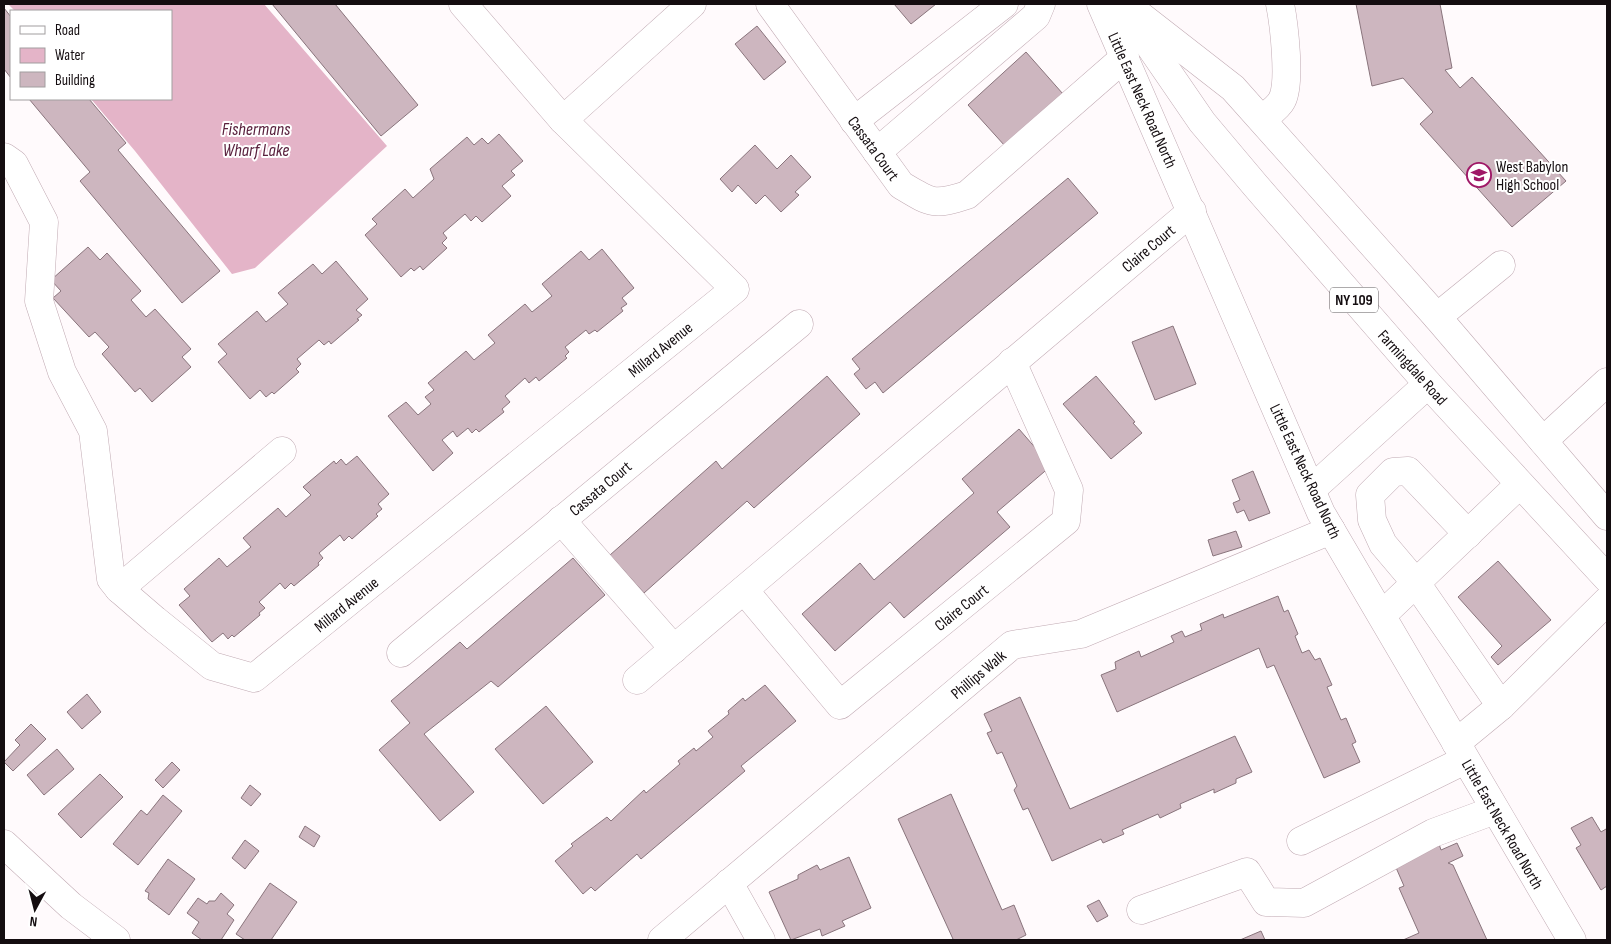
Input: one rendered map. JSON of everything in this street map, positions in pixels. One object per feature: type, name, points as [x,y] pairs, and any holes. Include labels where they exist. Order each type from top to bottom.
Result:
[{"type":"street","name":"Millard Avenue","points":[[4,157],[14,164],[44,222],[39,301],[62,372],[93,431],[110,579],[118,589],[212,666],[254,678],[736,289],[563,120],[463,4]]},
{"type":"street","points":[[563,120],[692,4]]},
{"type":"street","name":"Cassata Court","points":[[770,4],[901,185],[928,202],[944,202],[967,195],[1125,56]]},
{"type":"street","points":[[854,121],[1004,4]]},
{"type":"street","points":[[877,152],[1036,16],[1041,4]]},
{"type":"street","name":"Little East Neck Road North","points":[[1101,4],[1331,530],[1572,940]]},
{"type":"street","name":"Farmingdale Road","points":[[1121,4],[1202,122],[1428,384],[1519,485],[1607,578]]},
{"type":"street","points":[[1125,4],[1233,88],[1437,317],[1607,516]]},
{"type":"street","points":[[1262,119],[1281,103],[1286,89],[1283,19],[1280,4]]},
{"type":"street","name":"Claire Court","points":[[637,680],[1192,212]]},
{"type":"street","points":[[1437,317],[1501,265]]},
{"type":"street","name":"Cassata Court","points":[[401,653],[799,324]]},
{"type":"street","name":"Claire Court","points":[[744,590],[840,706],[1066,521],[1069,490],[1012,362]]},
{"type":"street","points":[[1542,442],[1607,382]]},
{"type":"street","points":[[1312,489],[1428,384]]},
{"type":"street","points":[[118,589],[282,451]]},
{"type":"street","points":[[1468,534],[1408,471],[1393,472],[1370,495],[1372,520],[1384,544],[1416,583],[1501,706]]},
{"type":"street","points":[[1382,615],[1519,485]]},
{"type":"street","points":[[561,520],[674,649]]},
{"type":"street","name":"Phillips Walk","points":[[662,940],[1012,645],[1081,634],[1331,530]]},
{"type":"street","points":[[1301,841],[1460,752],[1501,706],[1607,601]]},
{"type":"street","points":[[1141,910],[1247,872],[1266,902],[1304,903],[1433,833],[1494,810]]},
{"type":"street","points":[[4,844],[71,906],[116,940]]},
{"type":"street","points":[[729,883],[761,940]]},
{"type":"water","name":"Fishermans Wharf Lake","points":[[8,4],[264,4],[387,146],[255,268],[232,274],[135,151],[92,100],[172,100],[172,10],[14,10]]},
{"type":"building","points":[[272,4],[335,4],[418,105],[381,136]]},
{"type":"building","points":[[894,4],[936,4],[911,24]]},
{"type":"building","points":[[1356,4],[1440,4],[1452,68],[1445,70],[1460,88],[1472,77],[1566,181],[1512,227],[1420,124],[1433,112],[1403,78],[1372,86]]},
{"type":"building","points":[[4,8],[10,16],[10,77],[4,69]]},
{"type":"building","points":[[757,26],[786,62],[764,80],[735,44]]},
{"type":"building","points":[[1026,52],[1063,94],[1005,146],[968,105]]},
{"type":"building","points":[[30,100],[90,100],[126,143],[118,150],[220,271],[182,303],[80,181],[90,172]]},
{"type":"building","points":[[499,134],[523,161],[511,171],[515,175],[502,186],[511,196],[482,222],[476,216],[471,221],[465,214],[443,233],[447,238],[442,243],[447,248],[423,270],[420,266],[414,271],[411,268],[401,277],[365,235],[377,224],[372,219],[405,189],[413,198],[434,179],[430,169],[467,137],[474,145],[482,138],[488,144]]},
{"type":"building","points":[[755,145],[777,169],[791,155],[811,177],[795,192],[799,195],[781,212],[765,195],[756,204],[738,185],[732,192],[720,179]]},
{"type":"building","points":[[1068,178],[1098,213],[883,393],[875,382],[866,389],[854,374],[860,369],[852,359]]},
{"type":"building","points":[[88,247],[100,260],[107,253],[141,291],[131,300],[146,317],[155,309],[191,349],[182,357],[191,367],[152,402],[140,388],[135,392],[102,354],[109,347],[95,332],[89,337],[53,298],[61,291],[51,280]]},
{"type":"building","points":[[602,249],[634,288],[622,298],[627,304],[621,308],[623,311],[597,332],[595,330],[589,334],[586,330],[565,347],[569,352],[565,356],[567,358],[539,381],[536,377],[529,383],[525,378],[505,396],[510,402],[502,409],[504,412],[479,432],[476,429],[472,433],[468,428],[457,437],[453,431],[442,440],[453,453],[433,471],[388,416],[406,402],[418,415],[431,404],[425,397],[434,390],[428,383],[466,351],[474,360],[495,343],[488,335],[525,304],[532,312],[552,296],[542,284],[581,251],[589,260]]},
{"type":"building","points":[[336,261],[368,299],[356,310],[362,315],[357,319],[359,320],[331,344],[329,341],[324,345],[319,340],[297,359],[301,364],[296,369],[299,372],[274,394],[272,392],[266,397],[260,390],[250,399],[218,362],[227,354],[218,344],[257,311],[266,322],[288,304],[278,293],[313,264],[322,274]]},
{"type":"building","points":[[1173,326],[1196,384],[1155,400],[1132,342]]},
{"type":"building","points":[[827,376],[860,414],[754,508],[747,501],[644,593],[610,555],[716,461],[722,469]]},
{"type":"building","points":[[1096,376],[1142,433],[1111,459],[1063,404]]},
{"type":"building","points":[[1019,429],[1051,466],[997,512],[1010,527],[904,618],[890,602],[835,651],[802,614],[860,563],[874,580],[974,493],[962,479]]},
{"type":"building","points":[[357,456],[389,494],[378,504],[382,509],[376,514],[378,516],[352,539],[349,536],[344,541],[340,535],[319,553],[323,558],[318,563],[319,565],[294,586],[291,583],[285,589],[280,583],[259,602],[265,608],[259,613],[260,615],[234,637],[232,635],[228,639],[223,633],[212,642],[179,605],[190,596],[184,589],[219,558],[227,567],[251,547],[243,538],[278,508],[286,517],[311,495],[303,487],[334,461],[336,464],[341,459],[346,465]]},
{"type":"building","points":[[1253,471],[1270,513],[1249,521],[1244,510],[1237,513],[1233,503],[1240,500],[1232,480]]},
{"type":"building","points":[[1236,531],[1242,547],[1213,556],[1208,540]]},
{"type":"building","points":[[573,558],[605,595],[498,687],[491,681],[424,734],[474,792],[440,821],[379,750],[410,723],[391,701],[460,642],[467,649]]},
{"type":"building","points":[[1498,561],[1551,620],[1498,665],[1491,657],[1502,646],[1458,597]]},
{"type":"building","points":[[1278,596],[1284,612],[1288,610],[1298,634],[1295,636],[1302,653],[1309,650],[1315,660],[1320,658],[1332,685],[1327,687],[1341,720],[1346,718],[1356,742],[1352,744],[1360,762],[1324,778],[1274,665],[1267,668],[1259,648],[1117,712],[1101,675],[1116,669],[1115,662],[1139,651],[1141,657],[1174,642],[1171,636],[1182,631],[1185,637],[1202,630],[1200,624],[1223,614],[1224,618]]},
{"type":"building","points":[[765,685],[796,721],[741,766],[745,771],[641,859],[637,854],[595,891],[591,887],[583,894],[555,861],[573,846],[571,844],[607,817],[611,821],[644,790],[646,793],[680,764],[678,761],[694,748],[696,751],[713,737],[708,731],[729,714],[728,711],[743,698],[745,701]]},
{"type":"building","points":[[87,694],[101,712],[82,729],[67,712]]},
{"type":"building","points":[[1020,697],[1070,809],[1235,736],[1252,772],[1236,779],[1236,783],[1214,793],[1214,789],[1180,804],[1181,808],[1160,818],[1158,814],[1122,830],[1124,834],[1103,843],[1101,839],[1052,861],[1028,808],[1023,810],[1014,790],[1017,786],[1002,752],[997,754],[987,733],[992,731],[984,714]]},
{"type":"building","points":[[546,706],[593,762],[543,804],[495,749]]},
{"type":"building","points":[[31,724],[46,739],[13,771],[4,762],[20,745],[15,740]]},
{"type":"building","points":[[57,749],[74,769],[44,795],[27,775]]},
{"type":"building","points":[[172,762],[180,770],[163,788],[155,780]]},
{"type":"building","points":[[100,774],[123,797],[81,838],[58,814]]},
{"type":"building","points":[[250,785],[261,794],[251,806],[241,798]]},
{"type":"building","points":[[951,794],[1002,910],[1014,905],[1026,935],[1016,940],[951,940],[953,939],[898,819]]},
{"type":"building","points":[[163,795],[182,811],[138,865],[113,844],[141,810],[147,815]]},
{"type":"building","points":[[1592,817],[1601,832],[1607,830],[1607,886],[1601,890],[1576,848],[1581,845],[1571,828]]},
{"type":"building","points":[[305,826],[320,836],[314,847],[299,837]]},
{"type":"building","points":[[245,840],[259,851],[245,869],[232,858]]},
{"type":"building","points":[[1457,843],[1463,856],[1448,863],[1453,865],[1487,940],[1403,940],[1419,933],[1399,888],[1404,886],[1394,863],[1439,844],[1441,850]]},
{"type":"building","points":[[849,857],[871,908],[842,921],[845,926],[822,936],[820,929],[791,940],[769,892],[798,879],[798,875],[817,865],[820,870]]},
{"type":"building","points":[[168,859],[195,879],[169,915],[148,899],[149,893],[145,891]]},
{"type":"building","points":[[270,883],[297,902],[271,940],[245,940],[236,934]]},
{"type":"building","points":[[221,893],[234,905],[227,914],[234,920],[221,940],[202,940],[192,933],[199,922],[187,913],[198,898],[207,904],[209,901],[215,901]]},
{"type":"building","points":[[1099,900],[1108,916],[1097,922],[1087,906]]},
{"type":"building","points":[[1261,931],[1265,940],[1240,940]]},
{"type":"place","name":"West Babylon High School","points":[[1479,175]]}]
